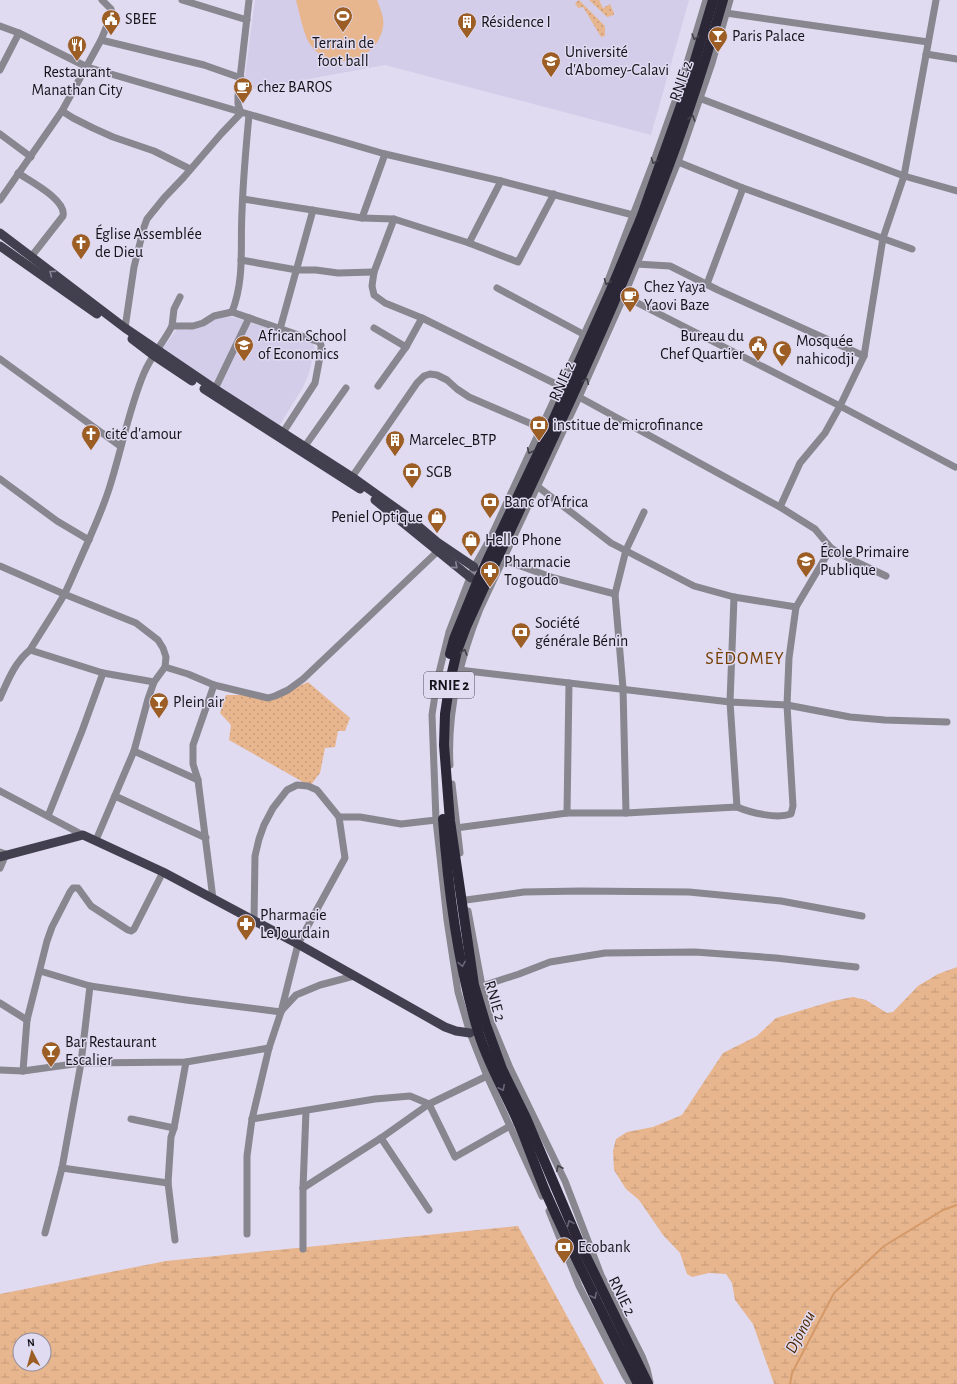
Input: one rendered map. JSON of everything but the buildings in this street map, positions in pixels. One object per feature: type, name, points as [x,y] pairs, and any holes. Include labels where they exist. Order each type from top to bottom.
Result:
[{"type":"highway","name":"RNIE 2","points":[[638,1384],[584,1275],[546,1191],[518,1122],[495,1074],[477,1029],[466,989],[448,880],[439,754],[438,718],[443,683],[454,639],[610,292],[637,216],[685,94],[713,0]]},
{"type":"highway","name":"RNIE 2","points":[[484,575],[511,530],[621,294],[670,159],[713,35],[723,0]]},
{"type":"highway","name":"RNIE 2","points":[[477,1029],[502,1069],[526,1118],[578,1240],[649,1384]]},
{"type":"main road","points":[[0,233],[122,331],[281,435],[368,495],[438,551],[455,567],[484,575]]},
{"type":"main road","points":[[0,246],[125,328],[155,353]]},
{"type":"main road","points":[[281,435],[305,446],[352,477],[404,514],[437,542],[484,575]]},
{"type":"main road","points":[[2,854],[83,835],[163,872],[298,944],[445,1027],[456,1031],[477,1029]]},
{"type":"street","points":[[0,200],[62,111],[101,40],[112,14],[111,8],[102,0]]},
{"type":"street","points":[[182,0],[247,20]]},
{"type":"street","points":[[241,113],[238,104],[238,96],[249,0]]},
{"type":"street","points":[[649,1384],[648,1369],[601,1274],[565,1181],[510,1068],[491,1022],[482,986],[466,900],[456,828],[450,763],[451,721],[459,670],[470,633],[484,575],[490,539],[637,216],[656,155],[677,96],[706,0]]},
{"type":"street","points":[[632,1384],[628,1381],[624,1374],[580,1286],[548,1208],[487,1076],[477,1029],[458,992],[447,920],[436,820],[433,708],[437,681],[449,632],[484,575],[504,560],[579,397],[621,294],[636,264],[678,162],[712,63],[730,0]]},
{"type":"street","points":[[780,507],[800,463],[825,433],[864,356],[883,238],[904,176],[936,0]]},
{"type":"street","points":[[726,13],[928,42]]},
{"type":"street","points":[[0,26],[19,33],[87,67],[241,113],[385,154],[501,181],[544,193],[554,194],[637,216]]},
{"type":"street","points":[[0,70],[19,33]]},
{"type":"street","points":[[101,40],[184,60],[241,78]]},
{"type":"street","points":[[926,54],[957,59]]},
{"type":"street","points":[[699,98],[904,176],[957,191]]},
{"type":"street","points":[[62,111],[93,128],[113,137],[154,151],[190,169]]},
{"type":"street","points":[[125,328],[134,267],[147,218],[241,113]]},
{"type":"street","points":[[232,312],[237,299],[241,280],[243,199],[249,115]]},
{"type":"street","points":[[0,134],[31,157]]},
{"type":"street","points":[[362,218],[385,154]]},
{"type":"street","points":[[678,162],[743,188],[912,249]]},
{"type":"street","points":[[18,173],[49,193],[61,204],[64,212],[63,216],[31,257]]},
{"type":"street","points":[[469,243],[501,181]]},
{"type":"street","points":[[707,284],[743,188]]},
{"type":"street","points":[[243,199],[362,218],[394,219],[469,243],[518,262],[554,194]]},
{"type":"street","points":[[280,329],[312,210]]},
{"type":"street","points":[[394,219],[374,272],[372,286],[374,295],[385,303],[422,318],[560,386]]},
{"type":"street","points":[[241,260],[297,270],[316,270],[338,273],[374,272]]},
{"type":"street","points":[[636,264],[670,266],[864,356]]},
{"type":"street","points":[[497,288],[583,334]]},
{"type":"street","points":[[621,294],[840,406],[955,467]]},
{"type":"street","points":[[0,698],[16,665],[22,656],[30,650],[64,594],[89,540],[116,469],[120,446],[135,397],[144,373],[172,326],[174,309],[180,297]]},
{"type":"street","points":[[172,326],[193,326],[203,323],[214,316],[232,312],[316,340],[321,345],[315,383],[281,435]]},
{"type":"street","points":[[214,392],[249,318]]},
{"type":"street","points":[[378,386],[406,347],[422,318]]},
{"type":"street","points":[[374,328],[406,347]]},
{"type":"street","points":[[0,359],[120,446]]},
{"type":"street","points":[[352,477],[417,383],[424,376],[430,374],[437,375],[447,380],[457,389],[469,396],[540,428]]},
{"type":"street","points":[[305,446],[346,388]]},
{"type":"street","points":[[579,397],[780,507],[815,529],[831,548],[886,576]]},
{"type":"street","points":[[0,479],[57,521],[89,540]]},
{"type":"street","points":[[537,486],[611,543],[694,586],[734,597],[796,607]]},
{"type":"street","points":[[626,813],[623,688],[615,594],[626,550],[644,512]]},
{"type":"street","points":[[456,828],[567,813],[626,813],[737,807],[748,812],[777,816],[791,814],[793,806],[787,706],[789,658],[796,607],[831,548]]},
{"type":"street","points":[[166,667],[214,685],[268,698],[275,696],[288,690],[303,679],[438,551]]},
{"type":"street","points":[[504,560],[554,578],[615,594]]},
{"type":"street","points":[[0,566],[136,623],[158,640],[164,648],[166,667],[154,682],[134,751],[96,840]]},
{"type":"street","points":[[734,597],[730,702],[737,807]]},
{"type":"street","points":[[30,650],[103,673],[154,682]]},
{"type":"street","points":[[459,670],[623,688],[730,702],[787,706],[850,717],[947,722]]},
{"type":"street","points":[[48,816],[82,731],[103,673]]},
{"type":"street","points":[[567,813],[569,683]]},
{"type":"street","points":[[213,899],[198,780],[193,764],[193,745],[214,685]]},
{"type":"street","points":[[134,751],[198,780]]},
{"type":"street","points":[[247,1234],[247,1156],[252,1119],[269,1048],[281,1012],[298,944],[345,858],[339,817],[317,790],[308,786],[297,785],[287,790],[273,808],[259,839],[256,856],[254,921]]},
{"type":"street","points":[[0,791],[83,835]]},
{"type":"street","points":[[115,796],[206,838]]},
{"type":"street","points":[[339,817],[360,817],[401,824],[436,820]]},
{"type":"street","points":[[0,868],[2,854]]},
{"type":"street","points":[[23,1071],[27,1020],[47,941],[52,927],[70,892],[73,888],[78,888],[91,906],[131,931],[134,929],[163,872]]},
{"type":"street","points":[[466,900],[524,892],[689,892],[781,902],[862,916]]},
{"type":"street","points":[[482,986],[550,962],[605,953],[695,952],[776,958],[856,967]]},
{"type":"street","points":[[40,971],[90,986],[281,1012]]},
{"type":"street","points":[[281,1012],[296,995],[320,985],[354,976]]},
{"type":"street","points":[[45,1233],[62,1168],[81,1063],[90,986]]},
{"type":"street","points":[[0,1003],[27,1020]]},
{"type":"street","points":[[0,1070],[23,1071],[81,1063],[186,1062],[269,1048]]},
{"type":"street","points":[[175,1240],[168,1184],[171,1137],[186,1062]]},
{"type":"street","points":[[303,1188],[381,1138],[429,1104],[487,1076]]},
{"type":"street","points":[[252,1119],[360,1101],[410,1096],[429,1104],[455,1157],[510,1126]]},
{"type":"street","points":[[303,1249],[303,1188],[306,1111]]},
{"type":"street","points":[[131,1119],[174,1128]]},
{"type":"street","points":[[381,1138],[429,1210]]},
{"type":"street","points":[[62,1168],[168,1184]]},
{"type":"shaded area","name":"Université d'Abomey-Calavi","points":[[255,0],[689,0],[651,135],[385,65],[243,91]]},
{"type":"shaded area","name":"African School of Economics","points":[[229,316],[313,342],[315,349],[309,373],[303,387],[278,428],[160,352],[177,329],[187,330],[216,317]]},
{"type":"green space","name":"Terrain de foot ball","points":[[296,0],[377,0],[383,21],[383,27],[379,39],[371,49],[362,56],[350,60],[338,61],[327,58],[316,52],[308,41]]},
{"type":"green space","points":[[579,0],[605,26],[605,36],[601,37],[583,7],[578,8],[575,3]]},
{"type":"green space","points":[[589,0],[599,0],[603,8],[610,4],[614,15],[607,17]]},
{"type":"green space","points":[[308,682],[350,718],[345,731],[338,731],[335,747],[325,748],[320,773],[310,786],[229,740],[231,725],[220,713],[226,695],[242,695],[269,700]]},
{"type":"green space","points":[[957,967],[957,1384],[774,1384],[753,1324],[735,1300],[732,1283],[726,1274],[709,1273],[692,1277],[687,1274],[680,1253],[663,1235],[639,1200],[626,1189],[614,1170],[613,1151],[616,1139],[627,1132],[653,1127],[682,1115],[723,1053],[757,1036],[776,1018],[833,1001],[853,997],[866,1000],[887,1013],[893,1012],[918,986],[938,974]]},
{"type":"green space","points":[[518,1226],[604,1384],[0,1384],[0,1294],[166,1261]]},
{"type":"waterway","name":"Djonou","points":[[790,1384],[792,1373],[834,1293],[884,1246],[943,1210],[957,1205]]},
{"type":"place","name":"Terrain de foot ball","points":[[343,33]]},
{"type":"place","name":"SBEE","points":[[111,36]]},
{"type":"place","name":"Résidence I","points":[[467,39]]},
{"type":"place","name":"Paris Palace","points":[[718,53]]},
{"type":"place","name":"Restaurant Manathan City","points":[[77,62]]},
{"type":"place","name":"Université d'Abomey-Calavi","points":[[551,78]]},
{"type":"place","name":"chez BAROS","points":[[243,104]]},
{"type":"place","name":"Église Assemblée de Dieu","points":[[81,260]]},
{"type":"place","name":"Chez Yaya Yaovi Baze","points":[[630,313]]},
{"type":"place","name":"African School of Economics","points":[[244,362]]},
{"type":"place","name":"Bureau du Chef Quartier","points":[[758,362]]},
{"type":"place","name":"Mosquée nahicodji","points":[[782,367]]},
{"type":"place","name":"institue de microfinance","points":[[539,442]]},
{"type":"place","name":"cité d'amour","points":[[91,451]]},
{"type":"place","name":"Marcelec_BTP","points":[[395,457]]},
{"type":"place","name":"SGB","points":[[412,489]]},
{"type":"place","name":"Banc of Africa","points":[[490,519]]},
{"type":"place","name":"Peniel Optique","points":[[437,534]]},
{"type":"place","name":"Hello Phone","points":[[471,557]]},
{"type":"place","name":"École Primaire Publique","points":[[806,578]]},
{"type":"place","name":"Pharmacie Togoudo","points":[[490,588]]},
{"type":"place","name":"Société générale Bénin","points":[[521,649]]},
{"type":"place","name":"Plein air","points":[[159,719]]},
{"type":"place","name":"Pharmacie Le Jourdain","points":[[246,941]]},
{"type":"place","name":"Bar Restaurant Escalier","points":[[51,1068]]},
{"type":"place","name":"Ecobank","points":[[564,1264]]},
{"type":"district","name":"SÈDOMEY","points":[[745,659]]}]
